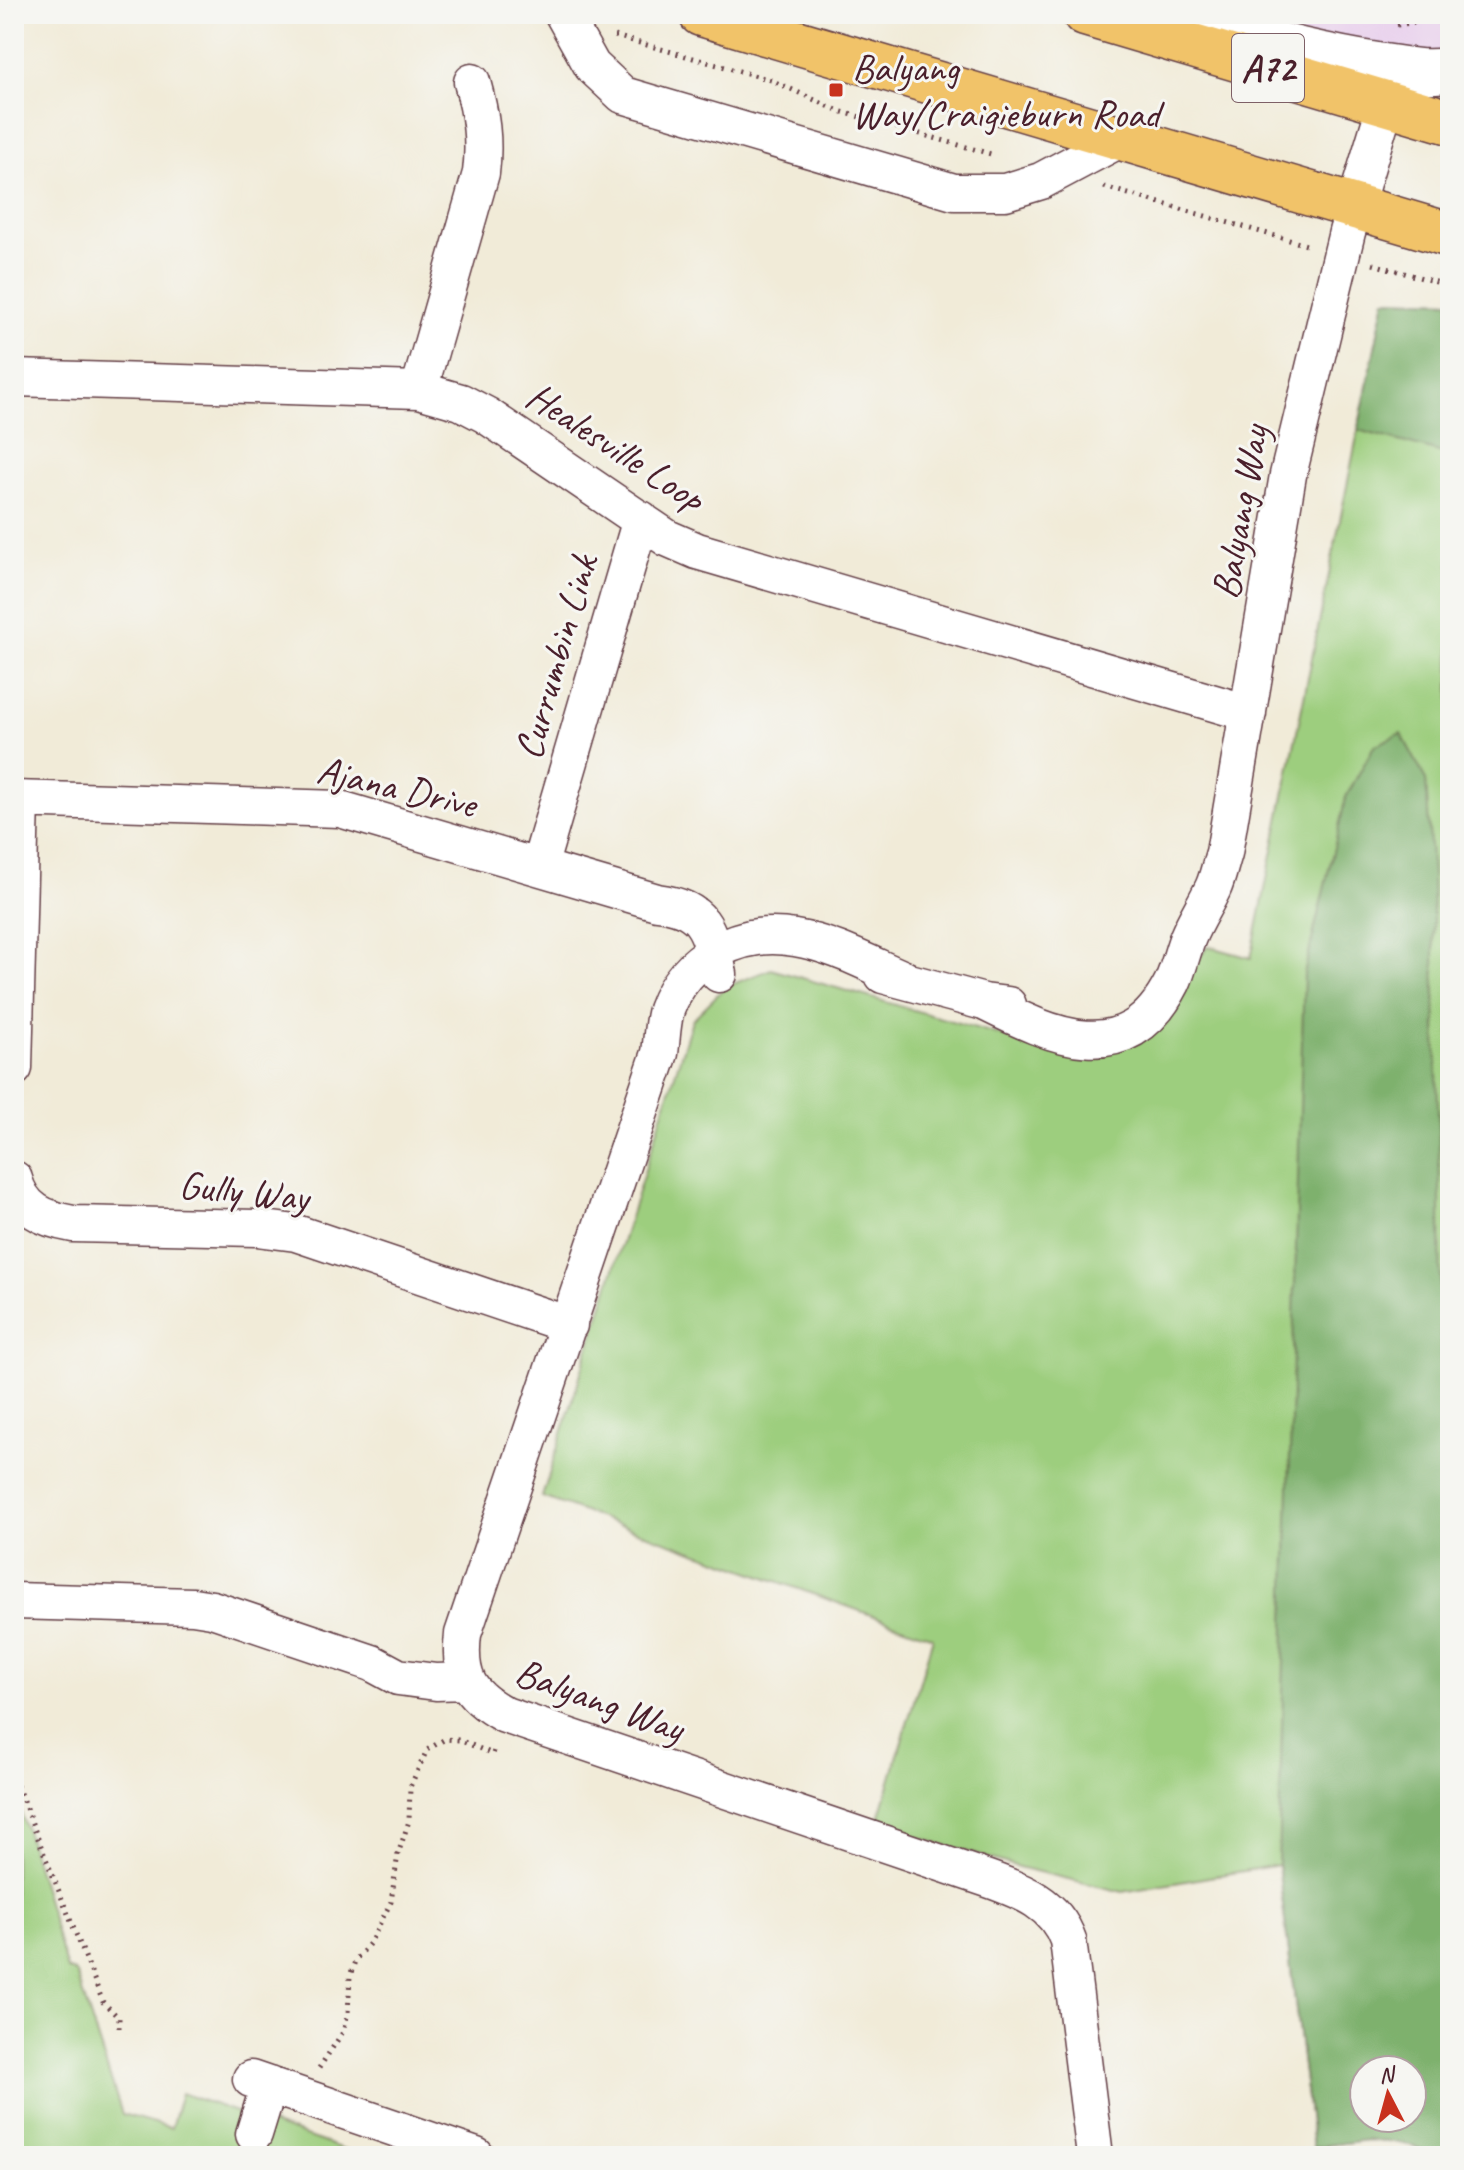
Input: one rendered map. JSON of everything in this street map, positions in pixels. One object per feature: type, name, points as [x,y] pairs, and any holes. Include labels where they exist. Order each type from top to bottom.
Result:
[{"type":"main road","points":[[701,14],[1450,235]]},
{"type":"main road","name":"A72","points":[[1085,14],[1450,122]]},
{"type":"street","points":[[1154,14],[1295,50],[1364,63],[1427,72],[1450,69]]},
{"type":"street","points":[[566,18],[592,66],[623,95],[954,192],[1005,192],[1056,173],[1122,138]]},
{"type":"street","points":[[419,390],[481,173],[484,143],[481,114],[472,82]]},
{"type":"street","name":"Balyang Way","points":[[1095,2156],[1068,1940],[1063,1927],[1039,1900],[1017,1889],[505,1715],[474,1695],[464,1665],[463,1634],[660,1053],[697,993],[712,961],[770,956],[794,958],[904,979],[984,1002],[1085,1018],[1119,1012],[1188,937],[1214,886],[1224,853],[1288,475],[1342,255],[1386,103]]},
{"type":"street","name":"Healesville Loop","points":[[14,378],[419,390],[452,398],[486,415],[667,538],[697,551],[1248,713]]},
{"type":"street","name":"Currumbin Link","points":[[539,867],[641,519]]},
{"type":"street","points":[[14,1068],[18,800]]},
{"type":"street","name":"Ajana Drive","points":[[18,800],[340,809],[657,902],[678,923],[689,943],[712,961]]},
{"type":"street","name":"Gully Way","points":[[17,1201],[52,1220],[73,1224],[257,1228],[296,1233],[569,1325]]},
{"type":"street","points":[[14,1601],[212,1609],[372,1663],[398,1677],[436,1682],[464,1665]]},
{"type":"street","points":[[254,2134],[260,2082],[476,2156]]},
{"type":"path","points":[[566,18],[771,80],[839,111],[998,157]]},
{"type":"path","points":[[1056,173],[1450,286]]},
{"type":"path","points":[[308,2099],[319,2066],[343,2032],[348,2013],[350,1976],[355,1961],[370,1943],[391,1902],[398,1854],[409,1821],[410,1787],[427,1750],[445,1739],[459,1740],[493,1754],[505,1715]]},
{"type":"path","points":[[14,1778],[103,2002],[119,2018],[119,2028]]},
{"type":"shaded area","points":[[1219,14],[1450,14],[1450,77]]},
{"type":"green space","points":[[1385,299],[1450,301],[1450,2156],[1432,2156],[1410,2145],[1388,2141],[1367,2140],[1313,2147],[1278,1865],[1123,1892],[1022,1868],[877,1825],[933,1637],[542,1497],[692,1020],[725,987],[771,969],[1042,1047],[1105,1050],[1147,1038],[1207,946],[1251,958]]},
{"type":"green space","points":[[1385,299],[1450,301],[1450,455],[1358,430]]},
{"type":"green space","points":[[1401,733],[1426,780],[1432,876],[1440,1186],[1443,1660],[1450,1822],[1450,2156],[1432,2156],[1410,2145],[1388,2141],[1367,2140],[1313,2147],[1278,1864],[1304,974],[1346,797],[1374,746]]},
{"type":"green space","points":[[14,1789],[67,1970],[76,1973],[122,2114],[171,2128],[181,2093],[363,2156],[14,2156]]},
{"type":"place","name":"Balyang Way/Craigieburn Road","points":[[836,90]]}]
